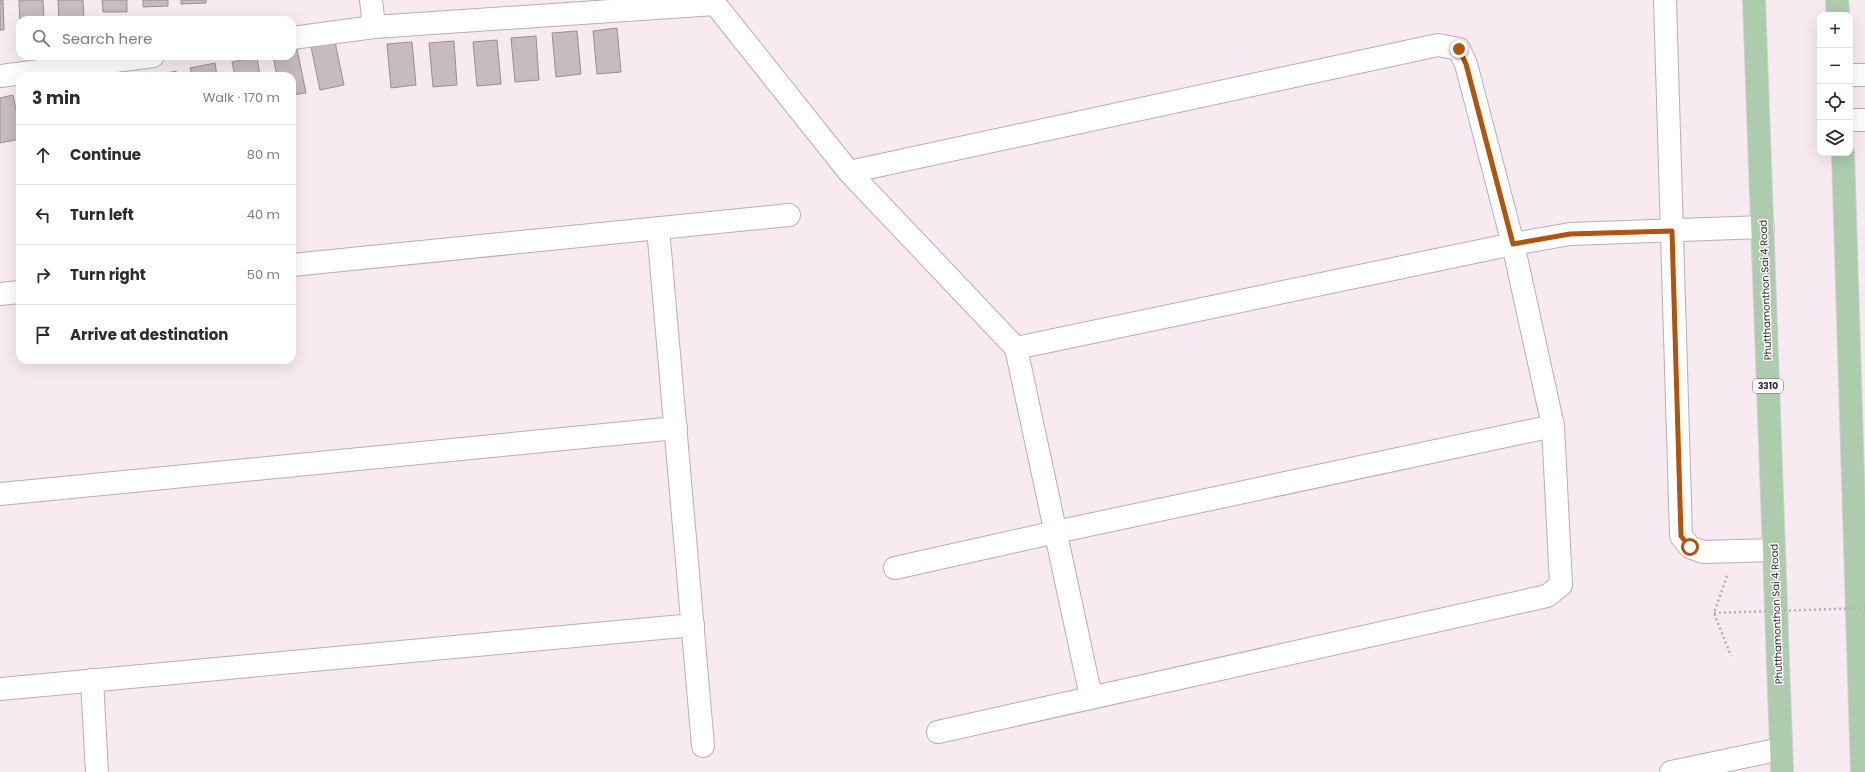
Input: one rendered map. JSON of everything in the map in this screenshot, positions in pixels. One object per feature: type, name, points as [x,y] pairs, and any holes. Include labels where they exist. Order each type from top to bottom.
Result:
[{"type":"main road","name":"Phutthamonthon Sai 4 Road","points":[[1754,0],[1782,772]]},
{"type":"main road","points":[[1837,0],[1838,12]]},
{"type":"main road","points":[[1843,156],[1862,772]]},
{"type":"street","points":[[372,0],[374,27]]},
{"type":"street","points":[[1665,0],[1681,536],[1690,547],[1703,552],[1774,550]]},
{"type":"street","points":[[296,37],[374,27],[715,2],[849,172],[1016,348],[1092,697]]},
{"type":"street","points":[[849,172],[1438,45],[1459,49],[1466,64],[1513,244],[1553,426],[1561,585],[1547,596],[938,732]]},
{"type":"street","points":[[31,72],[122,60]]},
{"type":"street","points":[[0,76],[16,74]]},
{"type":"street","points":[[1853,75],[1865,75]]},
{"type":"street","points":[[1853,120],[1865,120]]},
{"type":"street","points":[[296,265],[789,215]]},
{"type":"street","points":[[1016,348],[1513,244],[1570,234],[1763,227]]},
{"type":"street","points":[[658,228],[704,746]]},
{"type":"street","points":[[0,294],[16,292]]},
{"type":"street","points":[[896,568],[1056,532],[1553,426]]},
{"type":"street","points":[[0,494],[676,428]]},
{"type":"street","points":[[0,689],[693,626]]},
{"type":"street","points":[[92,680],[97,772]]},
{"type":"street","points":[[1671,772],[1781,748]]},
{"type":"path","points":[[1728,574],[1714,613],[1731,656]]},
{"type":"path","points":[[1714,613],[1865,608]]},
{"type":"building","points":[[0,0],[3,0],[4,30],[0,30]]},
{"type":"building","points":[[19,0],[43,0],[44,16],[20,16]]},
{"type":"building","points":[[58,0],[83,0],[84,16],[59,16]]},
{"type":"building","points":[[102,0],[127,0],[127,12],[103,12]]},
{"type":"building","points":[[143,0],[168,0],[168,6],[143,7]]},
{"type":"building","points":[[181,0],[206,0],[206,3],[181,4]]},
{"type":"building","points":[[617,28],[621,72],[597,74],[593,31]]},
{"type":"building","points":[[577,31],[581,74],[556,77],[552,33]]},
{"type":"building","points":[[536,36],[539,80],[515,82],[511,38]]},
{"type":"building","points":[[497,40],[501,84],[477,86],[473,42]]},
{"type":"building","points":[[454,41],[457,85],[433,87],[429,43]]},
{"type":"building","points":[[335,42],[344,85],[320,90],[311,47]]},
{"type":"building","points":[[412,42],[416,85],[391,88],[387,44]]},
{"type":"building","points":[[296,49],[306,93],[296,94],[296,72],[276,72],[274,60],[296,60]]},
{"type":"building","points":[[242,60],[257,60],[259,72],[234,72],[232,62]]},
{"type":"building","points":[[215,63],[216,72],[191,72],[190,68]]},
{"type":"building","points":[[13,95],[16,110],[16,140],[0,143],[0,98]]},
{"type":"route","points":[[1459,49],[1466,64],[1513,244],[1570,234],[1672,231],[1681,536],[1690,547]]}]
